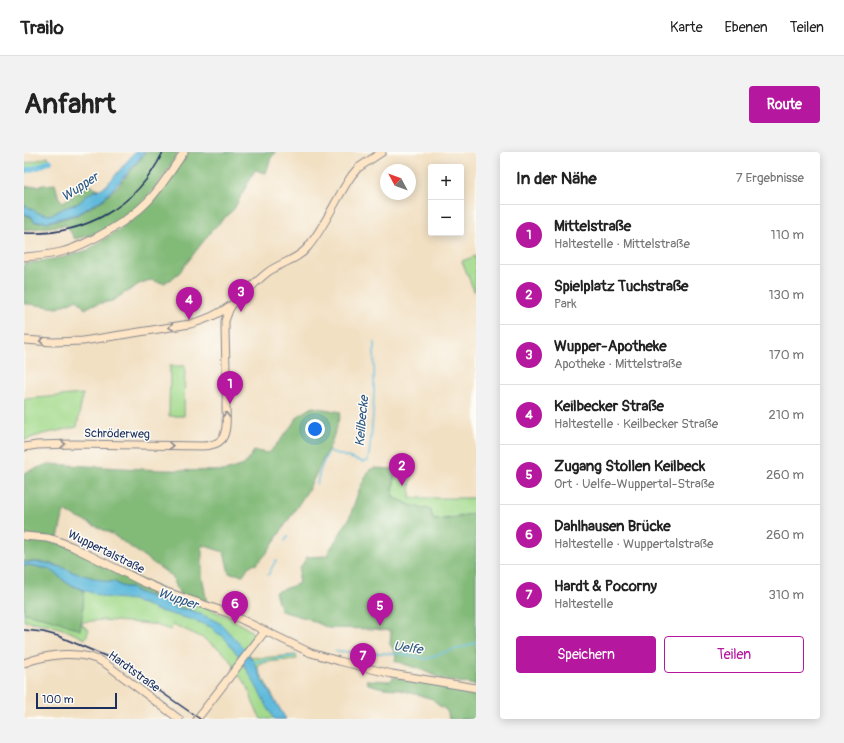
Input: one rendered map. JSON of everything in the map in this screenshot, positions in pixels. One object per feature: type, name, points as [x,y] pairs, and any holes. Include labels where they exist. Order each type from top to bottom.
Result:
[{"type":"main road","points":[[24,257],[49,254],[73,248],[121,223],[150,198],[164,182],[184,152]]},
{"type":"main road","points":[[24,340],[53,342],[83,340],[190,324],[219,313],[233,304],[267,273],[296,257],[305,250],[314,238],[352,175],[358,168],[382,152]]},
{"type":"main road","points":[[225,327],[226,316],[233,304]]},
{"type":"main road","points":[[208,318],[218,320],[225,327]]},
{"type":"main road","name":"Schröderweg","points":[[24,447],[37,445],[73,444],[209,446],[216,444],[224,435],[225,429],[225,327]]},
{"type":"main road","name":"Wuppertalstraße","points":[[24,536],[47,538],[63,542],[152,586],[228,613],[311,653],[392,674],[476,688]]},
{"type":"main road","points":[[197,719],[264,631]]},
{"type":"main road","name":"Hardtstraße","points":[[24,663],[62,655],[85,656],[95,659],[106,664],[179,719]]},
{"type":"green space","points":[[146,152],[178,152],[158,185],[141,203],[121,219],[93,235],[75,239],[66,225],[24,230],[24,214],[31,217],[35,222],[54,221],[77,215],[103,200],[120,184]]},
{"type":"green space","points":[[187,152],[276,152],[271,158],[266,173],[255,170],[234,209],[212,230],[179,273],[171,279],[164,283],[150,280],[139,284],[112,301],[92,305],[85,309],[77,299],[58,308],[24,304],[24,264],[65,257],[88,250],[118,230],[140,214],[160,194]]},
{"type":"green space","points":[[48,157],[52,163],[24,172],[24,164]]},
{"type":"green space","points":[[55,184],[59,198],[63,202],[87,184],[99,189],[88,194],[79,203],[50,215],[38,213],[24,205],[24,187]]},
{"type":"green space","points":[[476,256],[476,291],[474,291],[462,261]]},
{"type":"green space","points":[[170,366],[185,366],[184,416],[169,416]]},
{"type":"green space","points":[[83,394],[77,427],[43,434],[24,440],[24,399]]},
{"type":"green space","points":[[313,407],[341,412],[331,444],[308,490],[266,554],[257,564],[249,566],[243,575],[229,573],[224,552],[202,545],[202,575],[207,604],[180,595],[172,576],[112,534],[64,511],[58,538],[24,535],[24,473],[48,464],[160,470],[225,471],[244,465],[254,451],[269,453],[287,432],[298,416]]},
{"type":"green space","points":[[406,464],[413,472],[411,475],[410,498],[476,498],[476,513],[436,520],[433,519],[430,509],[415,506],[393,498],[395,469],[401,469]]},
{"type":"green space","points":[[374,468],[394,469],[393,498],[415,506],[430,509],[433,519],[457,518],[476,513],[476,685],[442,679],[422,670],[395,661],[396,655],[390,644],[391,631],[328,628],[309,619],[281,611],[275,592],[298,584],[300,568],[307,557],[326,556],[349,519],[359,490],[369,470]]},
{"type":"green space","points":[[24,537],[57,542],[195,604],[191,610],[177,608],[139,593],[131,588],[121,586],[115,582],[107,582],[72,572],[52,564],[24,562]]},
{"type":"green space","points":[[24,548],[203,606],[232,619],[251,631],[253,634],[253,642],[246,652],[252,657],[259,658],[296,655],[297,659],[259,664],[258,669],[285,719],[261,719],[253,703],[248,687],[237,673],[232,662],[222,651],[203,638],[173,624],[171,630],[152,624],[102,620],[82,622],[82,625],[89,630],[85,639],[66,630],[46,624],[24,621]]},
{"type":"green space","points":[[28,565],[49,569],[67,583],[84,591],[80,630],[52,620],[24,613],[24,567]]},
{"type":"green space","points":[[394,677],[476,691],[476,719],[449,719],[448,713],[445,709],[438,705],[433,699],[397,689],[383,688],[368,684],[366,680],[390,681]]},
{"type":"water","points":[[135,152],[145,152],[119,183],[103,199],[77,214],[46,222],[35,222],[31,216],[24,214],[24,205],[38,213],[50,215],[79,203],[88,194],[107,185]]},
{"type":"water","points":[[24,562],[46,563],[108,582],[115,582],[121,586],[130,588],[177,608],[191,610],[221,624],[245,650],[255,664],[264,683],[286,719],[274,719],[239,656],[223,636],[211,627],[193,620],[156,610],[133,600],[104,597],[67,583],[49,569],[28,565],[24,566]]},
{"type":"waterway","points":[[24,171],[38,167],[50,161]]},
{"type":"waterway","name":"Keilbecke","points":[[329,451],[363,462],[368,461],[374,402],[374,342]]},
{"type":"waterway","name":"Keilbecke","points":[[317,484],[320,471],[327,454]]},
{"type":"waterway","name":"Keilbecke","points":[[285,541],[288,536]]},
{"type":"waterway","name":"Keilbecke","points":[[268,575],[276,560]]},
{"type":"waterway","name":"Uelfe","points":[[335,651],[399,654],[427,659],[476,642]]},
{"type":"waterway","name":"Uelfe","points":[[253,662],[295,656]]},
{"type":"railway","points":[[24,233],[46,233],[67,229],[87,223],[106,214],[123,203],[139,188],[152,171],[163,152]]},
{"type":"railway","points":[[24,630],[43,632],[58,636],[115,660],[200,719]]},
{"type":"place","name":"Wupper-Apotheke","points":[[241,312]]},
{"type":"place","name":"Keilbecker Straße","points":[[189,320]]},
{"type":"place","name":"Mittelstraße","points":[[230,404]]},
{"type":"place","name":"Spielplatz Tuchstraße","points":[[402,486]]},
{"type":"place","name":"Dahlhausen Brücke","points":[[235,624]]},
{"type":"place","name":"Zugang Stollen Keilbeck","points":[[380,626]]},
{"type":"place","name":"Hardt & Pocorny","points":[[363,676]]},
{"type":"water label","name":"Wupper","points":[[80,187]]},
{"type":"water label","name":"Wupper","points":[[178,599]]}]
